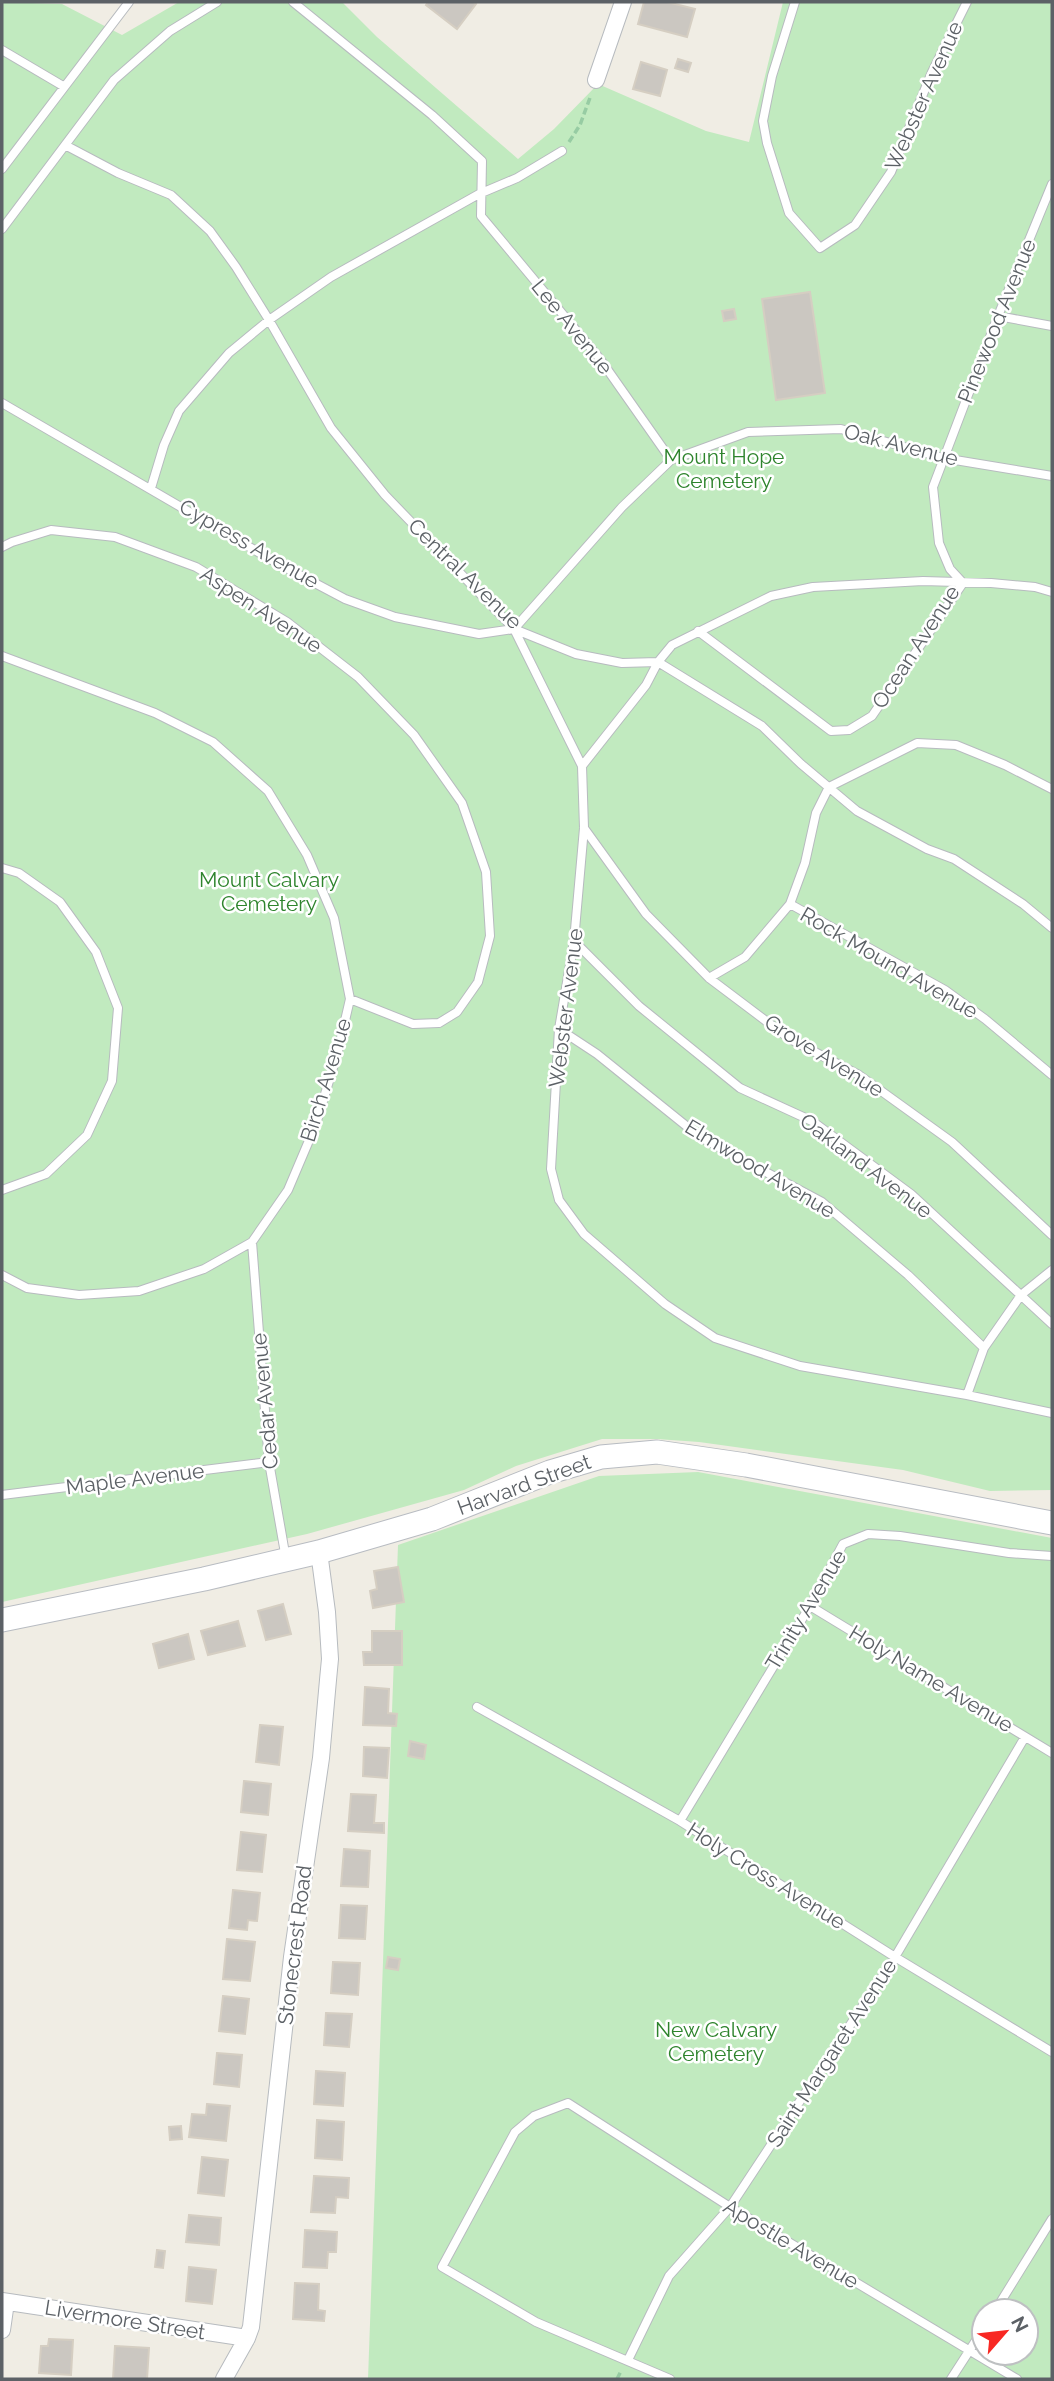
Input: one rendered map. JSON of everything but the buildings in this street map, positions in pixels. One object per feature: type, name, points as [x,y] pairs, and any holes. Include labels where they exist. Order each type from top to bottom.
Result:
[{"type":"main road","name":"Harvard Street","points":[[2,1620],[204,1580],[319,1552],[432,1519],[550,1472],[601,1457],[657,1452],[746,1465],[1052,1523]]},
{"type":"street","points":[[596,80],[622,2]]},
{"type":"street","name":"Stonecrest Road","points":[[223,2379],[247,2338],[256,2289],[292,1957],[321,1758],[328,1680],[328,1636],[319,1552]]},
{"type":"street","points":[[2,2330],[4,2302]]},
{"type":"street","name":"Livermore Street","points":[[4,2302],[247,2338]]},
{"type":"lane","points":[[2,169],[129,2]]},
{"type":"lane","points":[[2,229],[114,80],[170,31],[218,2]]},
{"type":"lane","points":[[293,2],[432,115],[482,161],[480,194]]},
{"type":"lane","name":"Webster Avenue","points":[[795,2],[772,76],[764,121],[766,143],[789,214],[820,248],[855,225],[891,172],[932,72],[967,2]]},
{"type":"lane","points":[[2,50],[63,86]]},
{"type":"lane","name":"Central Avenue","points":[[65,145],[118,173],[171,195],[210,232],[236,267],[339,437],[385,495],[514,629],[576,654],[622,663],[658,662]]},
{"type":"lane","points":[[151,488],[164,445],[179,411],[229,353],[269,320],[331,278],[562,151]]},
{"type":"lane","name":"Pinewood Avenue","points":[[943,458],[1052,184]]},
{"type":"lane","name":"Lee Avenue","points":[[480,194],[481,216],[600,359],[671,460]]},
{"type":"lane","points":[[998,316],[1052,326]]},
{"type":"lane","name":"Cypress Avenue","points":[[2,403],[345,599],[395,617],[479,634],[514,629]]},
{"type":"lane","name":"Oak Avenue","points":[[671,460],[748,432],[841,429],[943,458],[1052,476]]},
{"type":"lane","name":"Ocean Avenue","points":[[698,631],[831,731],[849,730],[872,716],[963,583],[950,569],[939,542],[933,487],[943,458]]},
{"type":"lane","points":[[514,629],[622,507],[671,460]]},
{"type":"lane","name":"Aspen Avenue","points":[[2,547],[12,541],[51,530],[116,537],[196,567],[287,622],[358,677],[414,735],[462,803],[486,872],[490,936],[478,982],[457,1012],[439,1023],[413,1024],[350,999]]},
{"type":"lane","points":[[582,766],[646,685],[658,662],[672,645],[771,596],[813,587],[886,582],[1013,585],[1052,592]]},
{"type":"lane","name":"Webster Avenue","points":[[514,629],[582,766],[584,828],[574,941],[559,1028],[551,1169],[559,1200],[584,1234],[665,1304],[715,1338],[800,1366],[967,1395],[1052,1413]]},
{"type":"lane","name":"Birch Avenue","points":[[2,656],[155,713],[214,742],[268,791],[307,855],[334,918],[350,999],[316,1124],[288,1190],[252,1242],[204,1269],[139,1292],[79,1295],[27,1287],[2,1275]]},
{"type":"lane","points":[[658,662],[762,726],[857,811],[927,849],[954,859],[1023,904],[1052,928]]},
{"type":"lane","points":[[709,978],[746,957],[790,905],[805,863],[816,813],[829,788],[917,743],[956,745],[1005,765],[1052,789]]},
{"type":"lane","name":"Grove Avenue","points":[[584,828],[646,914],[709,978],[790,1039],[859,1075],[952,1142],[1052,1235]]},
{"type":"lane","points":[[2,868],[19,873],[60,902],[96,952],[118,1007],[111,1081],[88,1135],[46,1174],[2,1190]]},
{"type":"lane","name":"Rock Mound Avenue","points":[[790,905],[945,990],[985,1019],[1052,1075]]},
{"type":"lane","name":"Oakland Avenue","points":[[574,941],[639,1006],[740,1087],[812,1121],[911,1194],[1052,1324]]},
{"type":"lane","name":"Elmwood Avenue","points":[[559,1028],[700,1137],[822,1202],[908,1275],[984,1348]]},
{"type":"lane","name":"Cedar Avenue","points":[[252,1242],[269,1462],[286,1559]]},
{"type":"lane","points":[[967,1395],[984,1348],[1021,1295],[1052,1270]]},
{"type":"lane","name":"Maple Avenue","points":[[2,1495],[269,1462]]},
{"type":"lane","name":"Trinity Avenue","points":[[680,1821],[810,1606],[843,1544],[868,1534],[900,1536],[1009,1553],[1052,1556]]},
{"type":"lane","name":"Holy Name Avenue","points":[[810,1606],[1052,1753]]},
{"type":"lane","name":"Holy Cross Avenue","points":[[477,1707],[680,1821],[895,1957],[1052,2052]]},
{"type":"lane","name":"Saint Margaret Avenue","points":[[628,2360],[668,2276],[730,2207],[895,1957],[1025,1737]]},
{"type":"lane","name":"Apostle Avenue","points":[[628,2360],[536,2322],[442,2267],[515,2132],[534,2116],[568,2103],[730,2207],[970,2351]]},
{"type":"lane","points":[[1004,2297],[1052,2219]]},
{"type":"lane","points":[[951,2379],[970,2351]]},
{"type":"lane","points":[[628,2360],[670,2379]]},
{"type":"lane","name":"Apostle Avenue","points":[[997,2367],[1017,2379]]},
{"type":"path","points":[[562,151],[580,125],[596,80]]},
{"type":"green space","name":"Mount Hope Cemetery","points":[[2,2],[62,4],[122,35],[179,2],[342,2],[377,37],[518,159],[554,129],[598,84],[706,131],[749,142],[783,2],[1052,2],[1052,1490],[990,1491],[903,1470],[699,1442],[602,1439],[516,1466],[464,1490],[307,1534],[2,1602]]},
{"type":"green space","name":"New Calvary Cemetery","points":[[698,1472],[1052,1538],[1052,2379],[368,2379],[398,1545],[599,1476]]},
{"type":"park label","name":"Mount Calvary Cemetery","points":[[269,892]]}]
